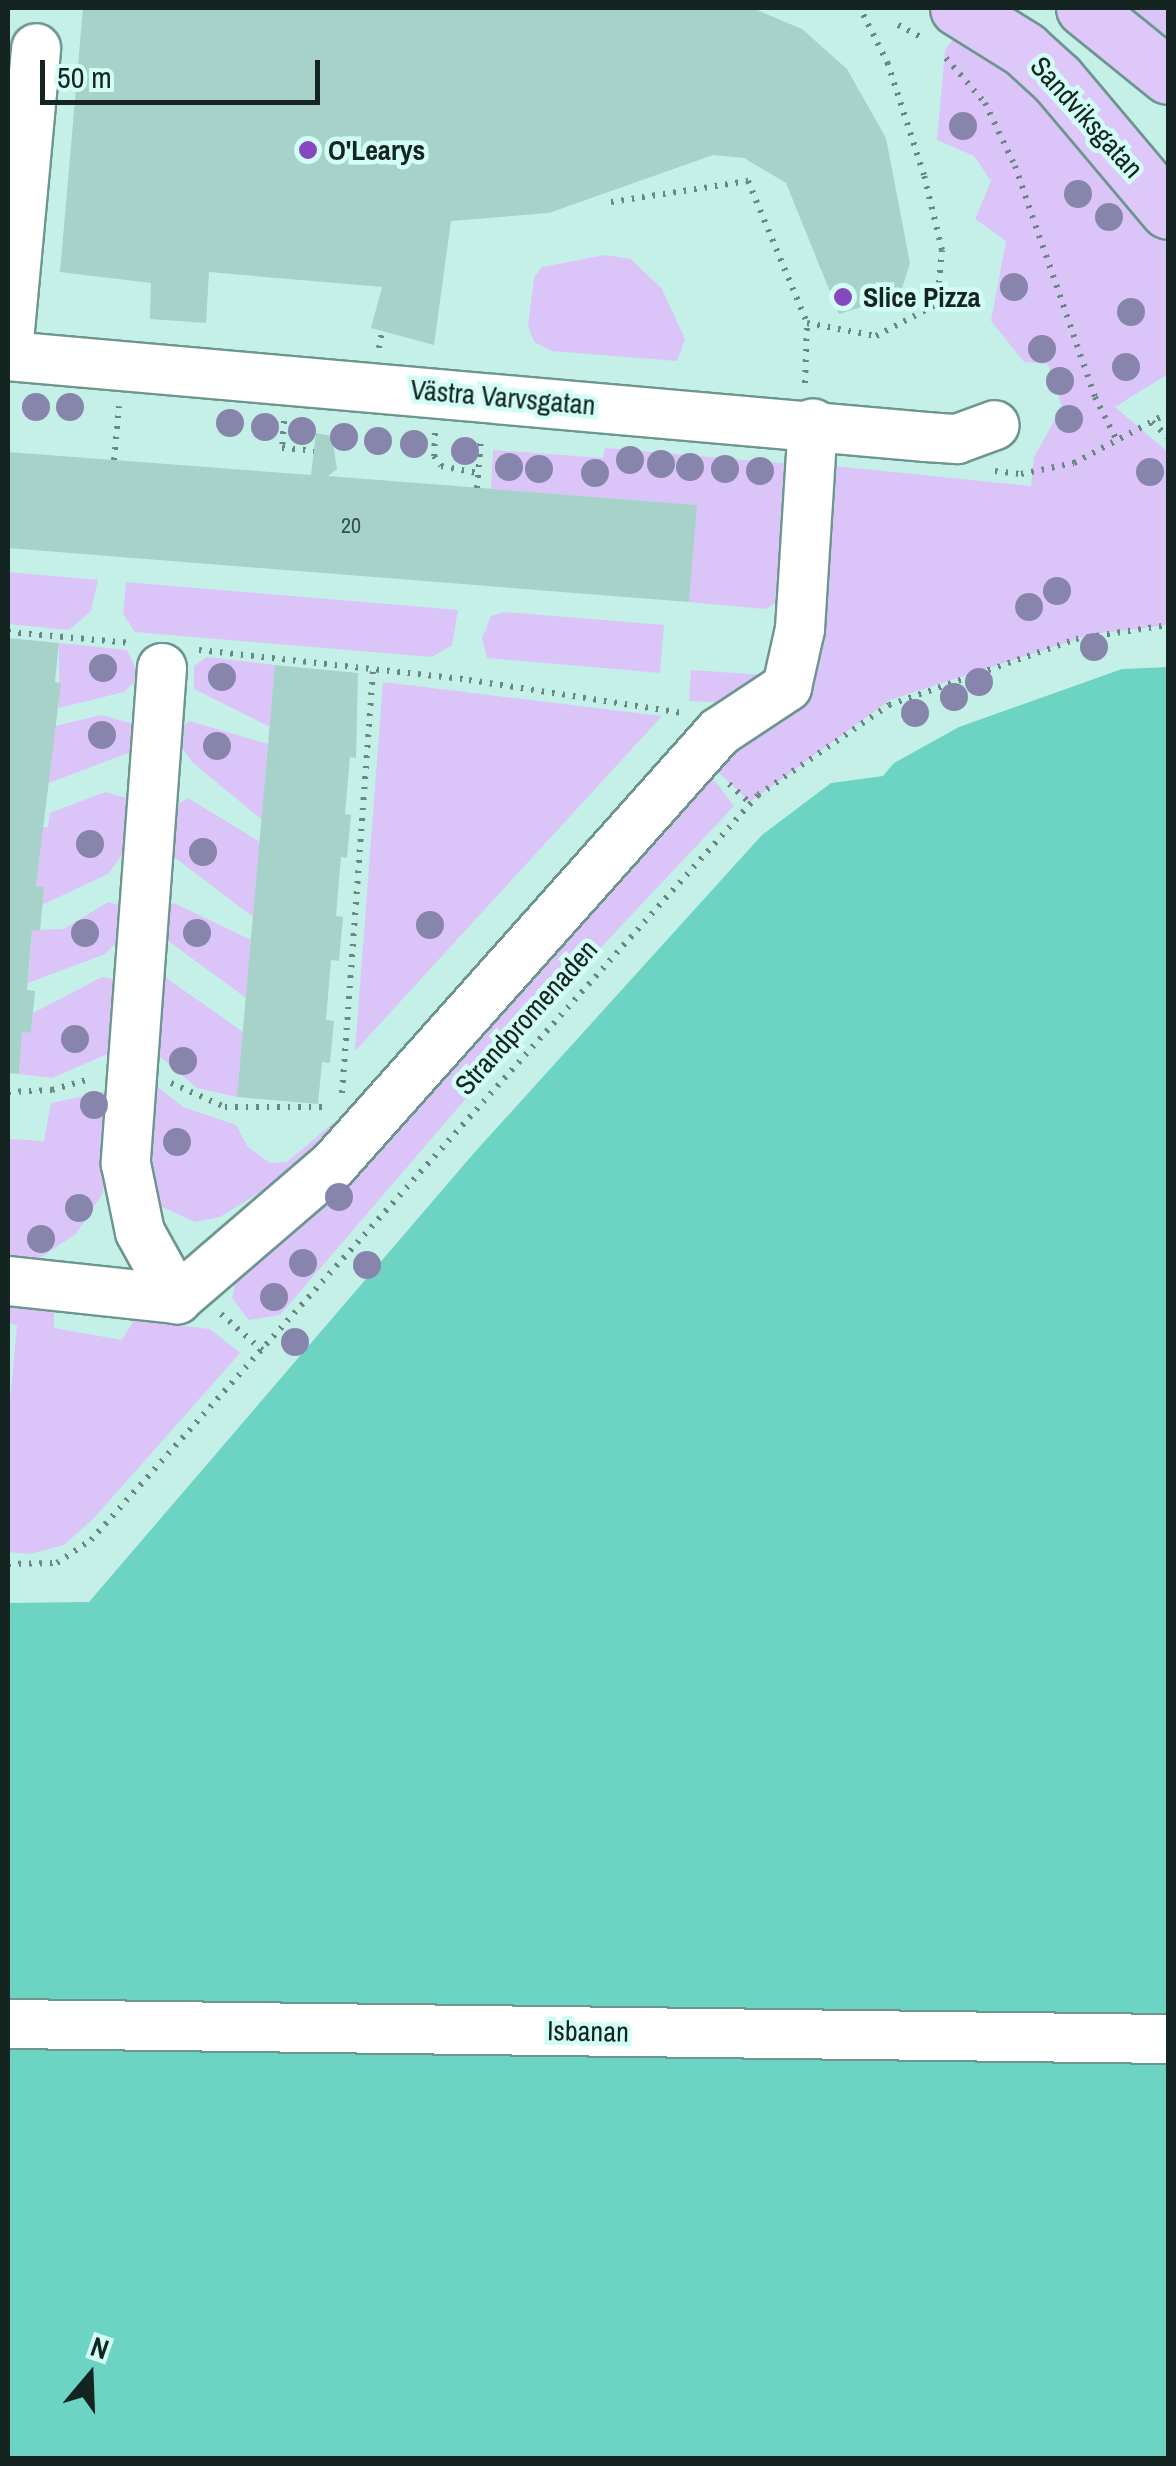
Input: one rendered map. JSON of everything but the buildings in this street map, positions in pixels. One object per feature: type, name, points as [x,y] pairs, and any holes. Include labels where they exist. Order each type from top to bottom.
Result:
[{"type":"main road","name":"Sandviksgatan","points":[[958,8],[1024,49],[1057,78],[1166,202]]},
{"type":"main road","points":[[1084,8],[1168,76]]},
{"type":"street","points":[[8,354],[36,48]]},
{"type":"street","name":"Västra Varvsgatan","points":[[8,354],[809,403],[992,448]]},
{"type":"street","points":[[8,1282],[176,1299],[333,1164],[719,732],[765,707],[787,687],[794,669],[809,403]]},
{"type":"street","points":[[163,653],[126,1164],[140,1232],[176,1299]]},
{"type":"street","name":"Isbanan","points":[[8,2024],[1168,2039]]},
{"type":"path","points":[[808,323],[876,336],[937,304],[942,250],[924,175],[888,64],[860,8]]},
{"type":"path","points":[[898,24],[943,55],[984,103],[1016,166],[1095,397],[1118,441]]},
{"type":"path","points":[[612,202],[748,181],[808,323],[809,403]]},
{"type":"path","points":[[379,349],[382,330]]},
{"type":"path","points":[[114,460],[120,393]]},
{"type":"path","points":[[285,406],[282,448],[314,451]]},
{"type":"path","points":[[992,448],[1047,472],[1118,441],[1168,413]]},
{"type":"path","points":[[436,418],[434,456],[442,466],[478,473]]},
{"type":"path","points":[[477,488],[482,422]]},
{"type":"path","points":[[1152,422],[1168,437]]},
{"type":"path","name":"Strandpromenaden","points":[[8,1564],[57,1564],[91,1540],[758,795],[888,705],[1076,639],[1168,625]]},
{"type":"path","points":[[8,632],[163,653],[373,670],[682,713],[719,732]]},
{"type":"path","points":[[8,1092],[52,1090],[134,1066],[210,1104],[341,1107],[373,670]]},
{"type":"shaded area","points":[[1126,8],[1168,8],[1168,36]]},
{"type":"shaded area","points":[[960,29],[1073,135],[1168,245],[1168,374],[1115,407],[1168,452],[1168,625],[1093,634],[890,700],[750,802],[700,755],[764,707],[815,464],[1031,486],[1034,457],[1062,407],[1048,364],[1024,362],[991,321],[1006,241],[975,219],[991,181],[974,156],[937,140],[945,50]]},
{"type":"shaded area","points":[[605,255],[631,259],[662,289],[685,339],[677,361],[552,351],[534,342],[528,326],[534,278],[542,267]]},
{"type":"shaded area","points":[[605,448],[790,464],[778,602],[765,609],[689,602],[696,505],[491,489],[493,450],[603,458]]},
{"type":"shaded area","points":[[8,572],[98,580],[91,611],[69,630],[8,624]]},
{"type":"shaded area","points":[[126,582],[458,610],[452,645],[432,657],[135,632],[123,614]]},
{"type":"shaded area","points":[[505,612],[664,625],[660,673],[487,658],[482,639],[491,616]]},
{"type":"shaded area","points":[[59,643],[127,650],[137,671],[134,682],[124,692],[59,708]]},
{"type":"shaded area","points":[[207,657],[275,665],[270,727],[194,689],[194,666]]},
{"type":"shaded area","points":[[1168,667],[1168,2458],[8,2458],[8,1603],[89,1602],[474,1153],[762,835],[831,783],[883,776],[894,763],[959,727],[1122,669]]},
{"type":"shaded area","points":[[691,670],[764,675],[729,703],[689,701]]},
{"type":"shaded area","points":[[383,682],[662,716],[355,1051]]},
{"type":"shaded area","points":[[101,715],[141,726],[136,750],[46,784],[51,727]]},
{"type":"shaded area","points":[[189,721],[268,744],[262,820],[192,762],[179,744],[180,727]]},
{"type":"shaded area","points":[[700,779],[715,781],[734,806],[542,1010],[280,1315],[249,1320],[232,1298],[236,1281]]},
{"type":"shaded area","points":[[105,792],[134,800],[130,844],[108,874],[42,905],[36,886],[42,827],[48,827],[50,813]]},
{"type":"shaded area","points":[[188,798],[260,842],[253,917],[174,857],[173,807]]},
{"type":"shaded area","points":[[108,902],[122,906],[127,932],[105,954],[28,983],[32,930],[64,929]]},
{"type":"shaded area","points":[[174,903],[251,940],[246,998],[167,940],[162,928],[166,907]]},
{"type":"shaded area","points":[[102,977],[115,979],[123,990],[112,1052],[52,1078],[19,1074],[22,1032],[31,1033],[33,1013]]},
{"type":"shaded area","points":[[165,977],[243,1032],[237,1097],[197,1088],[156,1053],[157,986]]},
{"type":"shaded area","points":[[152,1082],[183,1107],[236,1125],[248,1147],[270,1163],[287,1162],[333,1123],[348,1126],[278,1181],[220,1217],[195,1222],[158,1205],[141,1176]]},
{"type":"shaded area","points":[[113,1090],[103,1193],[76,1234],[38,1259],[8,1261],[8,1139],[44,1141],[51,1103]]},
{"type":"shaded area","points":[[8,1298],[54,1304],[54,1328],[122,1340],[134,1320],[210,1329],[240,1353],[94,1518],[64,1545],[30,1554],[8,1552],[8,1422],[17,1325],[8,1323]]},
{"type":"place","name":"O'Learys","points":[[308,150]]},
{"type":"place","name":"Slice Pizza","points":[[843,297]]}]
